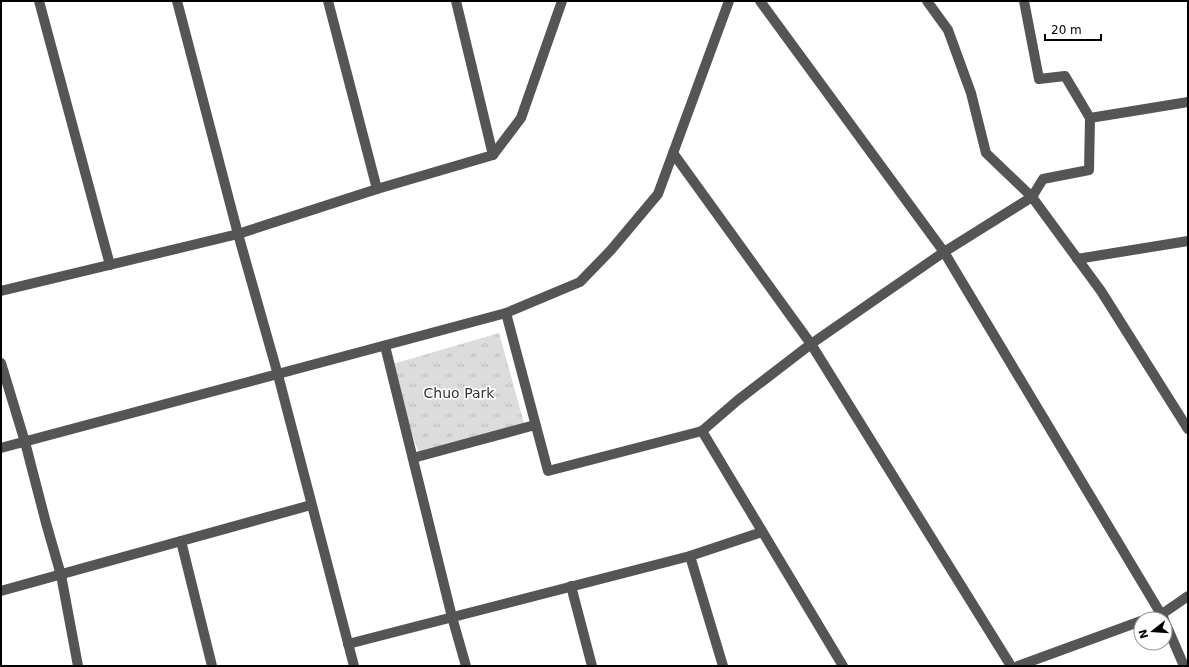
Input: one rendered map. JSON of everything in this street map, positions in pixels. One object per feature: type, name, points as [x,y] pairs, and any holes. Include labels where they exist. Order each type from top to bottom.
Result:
[{"type":"street","points":[[39,1],[110,265]]},
{"type":"street","points":[[177,1],[238,234],[278,375],[354,666]]},
{"type":"street","points":[[328,1],[377,190]]},
{"type":"street","points":[[456,1],[493,155]]},
{"type":"street","points":[[1,291],[238,234],[493,155],[521,118],[562,1]]},
{"type":"street","points":[[1,448],[506,314],[580,282],[611,250],[658,194],[729,1]]},
{"type":"street","points":[[760,1],[944,252],[1160,611]]},
{"type":"street","points":[[927,1],[948,30],[970,93],[986,153],[1032,197],[1101,291],[1188,429]]},
{"type":"street","points":[[506,314],[548,471],[702,431],[738,400],[810,344],[944,252],[1032,197],[1044,179],[1089,170],[1090,118],[1065,76],[1039,79],[1024,1]]},
{"type":"street","points":[[1090,118],[1188,102]]},
{"type":"street","points":[[673,152],[810,344],[1011,666]]},
{"type":"street","points":[[1077,259],[1188,241]]},
{"type":"street","points":[[385,346],[452,617],[466,666]]},
{"type":"street","points":[[1,363],[25,442],[61,575],[78,666]]},
{"type":"street","points":[[413,458],[535,425]]},
{"type":"street","points":[[702,431],[843,666]]},
{"type":"street","points":[[1,591],[311,505]]},
{"type":"street","points":[[348,644],[690,556],[762,532]]},
{"type":"street","points":[[181,541],[212,666]]},
{"type":"street","points":[[690,556],[723,666]]},
{"type":"street","points":[[571,586],[592,666]]},
{"type":"street","points":[[1172,611],[1188,596]]},
{"type":"street","points":[[1018,666],[1133,624]]},
{"type":"street","points":[[1173,640],[1184,666]]},
{"type":"green space","name":"Chuo Park","points":[[499,333],[524,423],[419,453],[386,366]]}]
